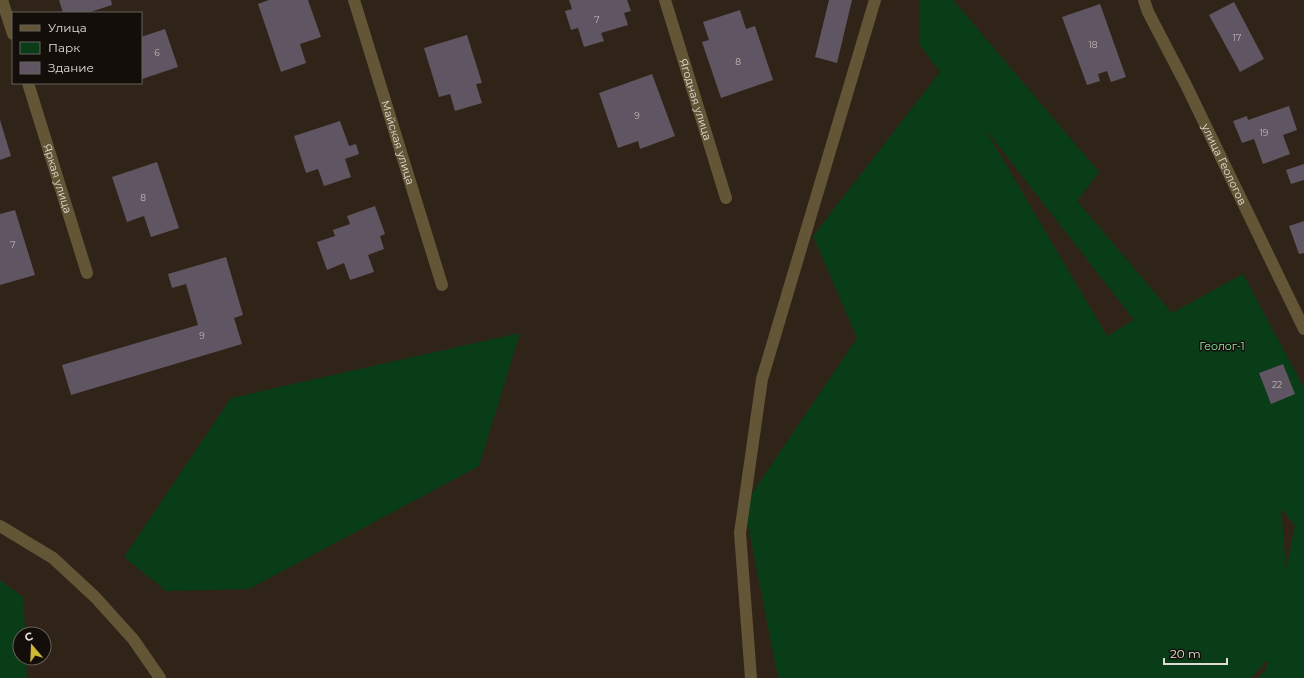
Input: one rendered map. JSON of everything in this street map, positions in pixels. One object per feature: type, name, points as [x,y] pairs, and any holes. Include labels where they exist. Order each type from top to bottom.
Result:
[{"type":"street","points":[[2,0],[12,31]]},
{"type":"street","name":"Майская улица","points":[[354,0],[442,285]]},
{"type":"street","name":"Ягодная улица","points":[[665,0],[726,198]]},
{"type":"street","points":[[751,678],[740,533],[762,379],[875,0]]},
{"type":"street","name":"улица Геологов","points":[[1144,0],[1148,12],[1185,83],[1304,329]]},
{"type":"street","name":"Яркая улица","points":[[28,84],[87,273]]},
{"type":"street","points":[[0,526],[53,558],[95,597],[132,639],[160,678]]},
{"type":"green space","name":"Геолог-1","points":[[920,0],[953,0],[1099,172],[1077,201],[1172,313],[1243,274],[1304,388],[1304,678],[1258,678],[1266,670],[1268,659],[1251,678],[778,678],[744,505],[857,338],[813,236],[940,72],[919,44]],"holes":[[[987,131],[1134,320],[1107,336]],[[1281,509],[1295,526],[1286,569]]]},
{"type":"green space","points":[[520,333],[479,466],[249,589],[166,591],[124,557],[231,398]]},
{"type":"green space","points":[[0,580],[23,597],[25,626],[12,626],[12,666],[26,666],[27,678],[0,678]]},
{"type":"building","points":[[59,0],[111,0],[112,5],[90,12],[63,12]]},
{"type":"building","points":[[269,0],[308,0],[321,37],[300,44],[306,63],[281,72],[258,4]]},
{"type":"building","points":[[569,0],[627,0],[631,11],[624,13],[628,25],[601,33],[604,41],[584,47],[578,28],[571,30],[565,11],[572,9]]},
{"type":"building","points":[[829,0],[852,0],[837,63],[815,57]]},
{"type":"building","points":[[1234,2],[1264,59],[1240,72],[1209,15]]},
{"type":"building","points":[[1100,4],[1126,77],[1111,82],[1107,71],[1098,74],[1100,81],[1087,85],[1062,17]]},
{"type":"building","points":[[740,10],[746,29],[755,26],[773,80],[721,98],[702,42],[709,40],[703,22]]},
{"type":"building","points":[[165,29],[178,67],[142,79],[142,37]]},
{"type":"building","points":[[467,35],[482,83],[476,84],[482,103],[455,111],[450,94],[439,97],[424,48]]},
{"type":"building","points":[[652,74],[675,136],[640,149],[638,141],[618,148],[599,93]]},
{"type":"building","points":[[1289,106],[1297,130],[1283,135],[1290,154],[1263,164],[1254,139],[1242,143],[1233,121],[1247,116],[1248,120]]},
{"type":"building","points":[[0,120],[11,156],[0,160]]},
{"type":"building","points":[[340,121],[349,146],[356,144],[359,154],[345,159],[351,177],[324,186],[318,169],[306,173],[294,136]]},
{"type":"building","points":[[157,162],[179,228],[151,237],[144,216],[127,222],[112,177]]},
{"type":"building","points":[[1304,164],[1304,180],[1291,184],[1286,170]]},
{"type":"building","points":[[375,206],[385,234],[380,236],[384,249],[368,255],[374,272],[350,280],[344,263],[327,270],[317,242],[335,236],[333,230],[350,224],[347,216]]},
{"type":"building","points":[[15,210],[35,275],[0,285],[0,214]]},
{"type":"building","points":[[1304,221],[1304,253],[1299,254],[1289,226]]},
{"type":"building","points":[[226,257],[243,315],[234,318],[242,344],[71,395],[62,365],[198,325],[186,284],[172,288],[168,274]]},
{"type":"building","points":[[1283,364],[1295,394],[1271,404],[1259,373]]}]
